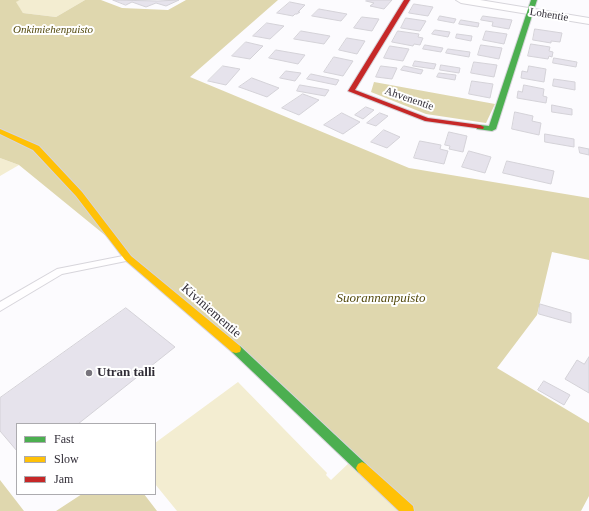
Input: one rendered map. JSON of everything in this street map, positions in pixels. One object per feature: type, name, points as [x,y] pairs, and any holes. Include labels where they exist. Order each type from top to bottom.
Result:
[{"type":"street","name":"Ahvenentie","points":[[406,0],[351,91],[427,120],[492,129],[530,12]]},
{"type":"street","name":"Lohentie","points":[[461,0],[589,21]]},
{"type":"street","points":[[530,12],[534,0]]},
{"type":"street","name":"Kiviniementie","points":[[0,132],[36,148],[79,194],[128,258],[217,332],[408,511]]},
{"type":"lane","points":[[0,307],[60,271],[128,258]]},
{"type":"shaded area","points":[[20,0],[85,0],[56,17],[23,13],[15,2]]},
{"type":"shaded area","points":[[0,158],[19,165],[0,176]]},
{"type":"shaded area","points":[[238,382],[327,473],[326,475],[331,480],[351,461],[403,511],[177,511],[156,485],[156,442]]},
{"type":"green space","name":"Suorannanpuisto","points":[[0,0],[20,0],[16,2],[23,13],[56,17],[85,0],[101,0],[122,8],[168,10],[186,0],[278,0],[190,77],[409,168],[589,198],[589,260],[552,252],[537,315],[497,368],[589,423],[589,496],[581,511],[413,511],[133,258],[19,165],[0,158]]},
{"type":"green space","points":[[374,82],[495,104],[486,123],[426,114],[371,92]]},
{"type":"green space","points":[[0,480],[24,511],[0,511]]},
{"type":"green space","points":[[80,495],[145,495],[157,511],[56,511]]},
{"type":"building","points":[[113,0],[179,0],[166,6],[156,3],[146,7],[132,2],[126,5]]},
{"type":"building","points":[[392,0],[384,9],[370,6],[374,3],[366,1]]},
{"type":"building","points":[[290,2],[305,5],[298,12],[300,12],[293,16],[277,13]]},
{"type":"building","points":[[414,4],[433,7],[428,16],[409,13]]},
{"type":"building","points":[[319,9],[347,14],[341,21],[312,16]]},
{"type":"building","points":[[440,16],[456,19],[454,23],[438,20]]},
{"type":"building","points":[[483,16],[512,20],[509,29],[492,26],[493,22],[481,20]]},
{"type":"building","points":[[362,17],[379,19],[372,31],[354,28]]},
{"type":"building","points":[[406,18],[426,21],[420,31],[401,28]]},
{"type":"building","points":[[461,20],[479,23],[478,27],[459,24]]},
{"type":"building","points":[[267,23],[284,26],[270,39],[253,36]]},
{"type":"building","points":[[535,29],[562,33],[560,42],[551,41],[551,43],[533,40]]},
{"type":"building","points":[[435,30],[450,32],[448,37],[432,34]]},
{"type":"building","points":[[301,31],[330,36],[324,44],[294,39]]},
{"type":"building","points":[[398,31],[419,34],[418,37],[423,38],[420,45],[414,44],[413,46],[392,42]]},
{"type":"building","points":[[486,31],[507,34],[504,44],[483,40]]},
{"type":"building","points":[[457,34],[472,36],[471,41],[456,38]]},
{"type":"building","points":[[347,38],[365,41],[357,54],[339,50]]},
{"type":"building","points":[[246,42],[263,46],[250,59],[232,56]]},
{"type":"building","points":[[531,44],[550,47],[549,51],[553,52],[552,57],[549,56],[548,59],[528,56]]},
{"type":"building","points":[[425,45],[443,48],[441,52],[423,49]]},
{"type":"building","points":[[481,45],[502,48],[499,59],[478,55]]},
{"type":"building","points":[[390,46],[409,49],[403,61],[384,58]]},
{"type":"building","points":[[448,49],[470,52],[469,57],[446,53]]},
{"type":"building","points":[[276,50],[305,55],[298,64],[269,58]]},
{"type":"building","points":[[334,57],[353,61],[343,76],[324,72]]},
{"type":"building","points":[[554,58],[577,62],[576,67],[553,63]]},
{"type":"building","points":[[415,61],[436,64],[434,69],[413,66]]},
{"type":"building","points":[[474,62],[497,65],[494,77],[471,73]]},
{"type":"building","points":[[441,65],[460,68],[459,73],[440,70]]},
{"type":"building","points":[[223,66],[240,69],[226,85],[208,81]]},
{"type":"building","points":[[381,66],[397,68],[392,79],[376,77]]},
{"type":"building","points":[[404,66],[423,70],[421,74],[401,70]]},
{"type":"building","points":[[529,66],[546,69],[544,82],[521,78],[522,71],[527,72]]},
{"type":"building","points":[[286,71],[301,73],[295,81],[280,78]]},
{"type":"building","points":[[439,73],[456,75],[455,80],[437,77]]},
{"type":"building","points":[[311,74],[339,80],[336,85],[307,79]]},
{"type":"building","points":[[252,78],[279,88],[267,97],[239,87]]},
{"type":"building","points":[[554,79],[575,82],[575,90],[553,86]]},
{"type":"building","points":[[472,81],[493,84],[490,98],[469,94]]},
{"type":"building","points":[[300,85],[329,90],[325,96],[297,91]]},
{"type":"building","points":[[524,85],[544,89],[543,96],[547,97],[546,103],[517,98],[518,91],[522,92]]},
{"type":"building","points":[[303,94],[319,100],[299,115],[282,108]]},
{"type":"building","points":[[552,105],[572,109],[572,115],[552,112]]},
{"type":"building","points":[[366,107],[374,110],[363,119],[355,115]]},
{"type":"building","points":[[515,112],[533,116],[532,121],[541,123],[539,135],[512,129]]},
{"type":"building","points":[[342,113],[360,122],[343,134],[324,125]]},
{"type":"building","points":[[380,113],[388,116],[376,126],[367,123]]},
{"type":"building","points":[[384,130],[400,137],[387,148],[371,142]]},
{"type":"building","points":[[449,132],[467,136],[463,152],[449,149],[450,146],[445,145]]},
{"type":"building","points":[[545,134],[574,139],[574,147],[545,142]]},
{"type":"building","points":[[420,141],[441,145],[440,149],[448,151],[444,164],[414,158]]},
{"type":"building","points":[[579,147],[589,149],[589,155],[580,153]]},
{"type":"building","points":[[469,151],[491,157],[485,173],[462,167]]},
{"type":"building","points":[[507,161],[554,171],[551,184],[503,173]]},
{"type":"building","points":[[540,304],[571,313],[571,323],[539,314]]},
{"type":"building","name":"Utran talli","points":[[126,308],[175,347],[79,423],[16,423],[16,450],[0,431],[0,398]]},
{"type":"building","points":[[589,357],[589,393],[565,379],[577,360],[584,364]]},
{"type":"building","points":[[544,381],[570,395],[564,405],[538,390]]},
{"type":"traffic: fast","points":[[480,127],[492,129],[534,0]]},
{"type":"traffic: fast","points":[[236,349],[362,468]]},
{"type":"traffic: slow","points":[[0,131],[36,148],[79,194],[128,258],[236,349]]},
{"type":"traffic: slow","points":[[362,468],[408,511]]},
{"type":"traffic: jam","points":[[407,0],[351,91],[427,120],[480,127]]},
{"type":"place","name":"Utran talli","points":[[89,373]]},
{"type":"park label","name":"Onkimiehenpuisto","points":[[53,30]]}]
